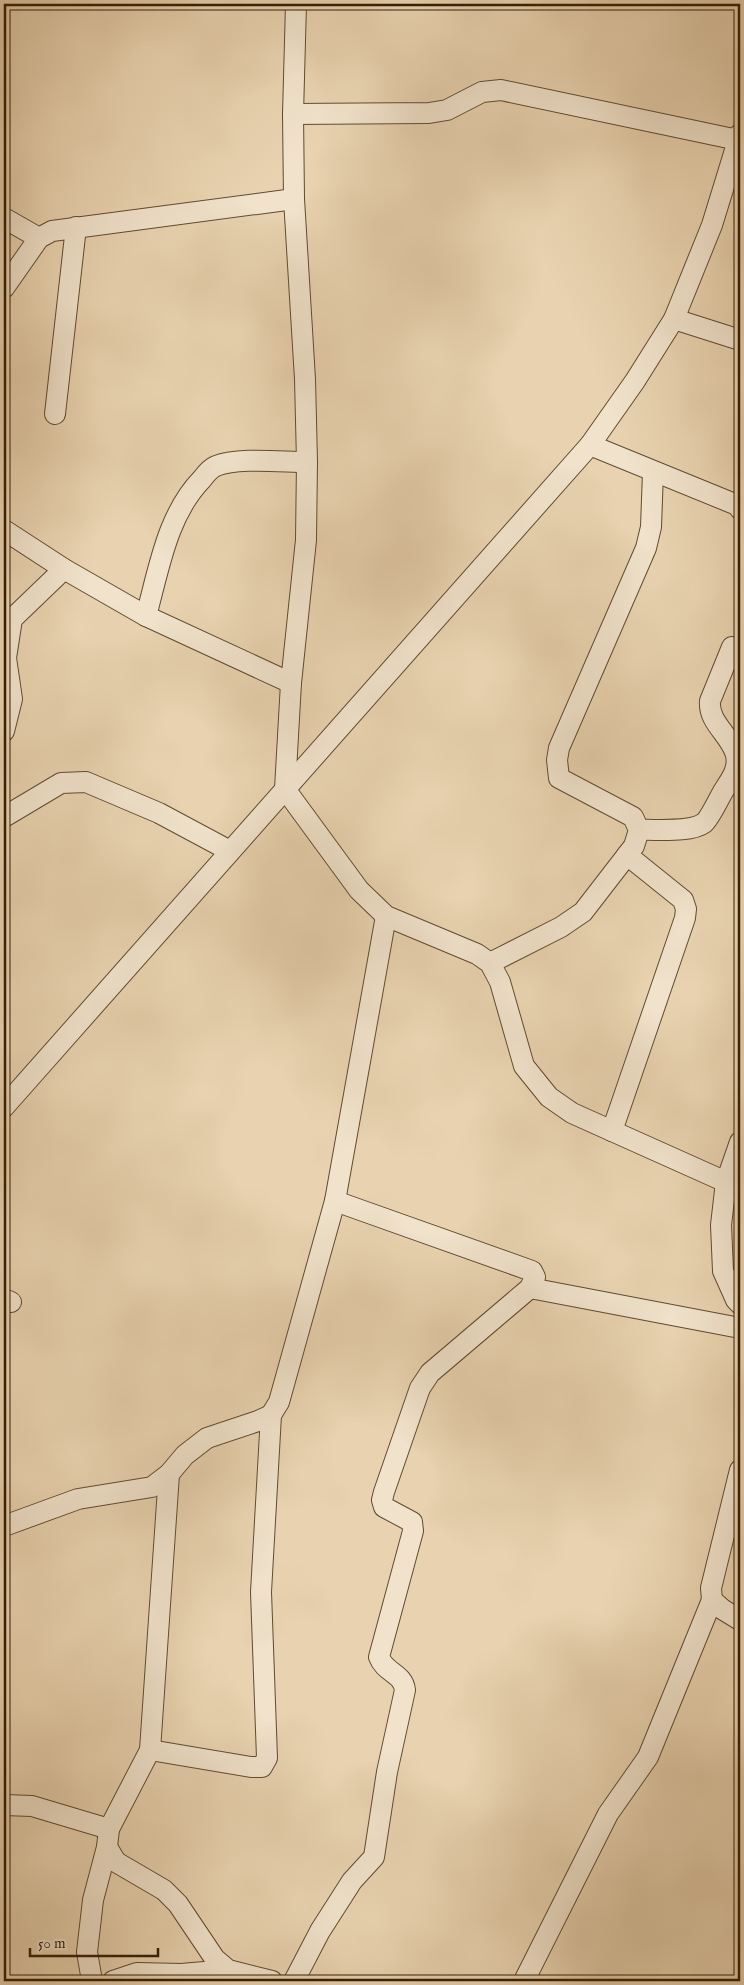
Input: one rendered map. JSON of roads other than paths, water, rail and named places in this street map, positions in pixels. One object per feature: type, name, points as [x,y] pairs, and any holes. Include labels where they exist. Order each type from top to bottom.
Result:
[{"type":"street","points":[[296,4],[293,114],[294,199],[305,379],[306,540],[291,683],[285,789],[359,890],[386,916],[477,954],[490,963],[500,982],[524,1066],[549,1097],[572,1113],[726,1182]]},
{"type":"street","points":[[4,1107],[590,445],[636,382],[674,318],[712,225],[739,137],[501,90],[482,92],[446,110],[429,113],[293,114]]},
{"type":"street","points":[[4,288],[39,238],[52,231],[294,199]]},
{"type":"street","points":[[4,218],[39,238]]},
{"type":"street","points":[[55,414],[76,227]]},
{"type":"street","points":[[674,318],[740,340]]},
{"type":"street","points":[[590,445],[737,505],[740,508]]},
{"type":"street","points":[[146,616],[170,530],[187,494],[203,477],[215,466],[234,462],[307,462]]},
{"type":"street","points":[[490,963],[561,927],[583,912],[634,846],[639,830],[633,817],[559,778],[557,760],[558,748],[646,548],[651,527],[653,472]]},
{"type":"street","points":[[4,530],[64,569],[146,616],[291,683]]},
{"type":"street","points":[[4,731],[12,699],[6,658],[12,619],[64,569]]},
{"type":"street","points":[[639,830],[689,829],[704,823],[738,770],[732,744],[712,717],[709,709],[710,701],[732,647]]},
{"type":"street","points":[[4,817],[60,783],[86,782],[159,813],[230,851]]},
{"type":"street","points":[[612,1131],[685,918],[686,908],[682,900],[627,856]]},
{"type":"street","points":[[150,1750],[251,1767],[262,1767],[266,1758],[261,1592],[271,1415],[279,1402],[334,1201],[386,916]]},
{"type":"street","points":[[740,1142],[726,1182],[721,1225],[723,1271],[736,1300],[740,1304]]},
{"type":"street","points":[[294,1981],[320,1931],[352,1881],[374,1856],[387,1772],[405,1690],[401,1679],[382,1665],[379,1657],[413,1531],[412,1522],[384,1507],[382,1500],[384,1492],[420,1388],[430,1374],[530,1288],[536,1277],[532,1271],[334,1201]]},
{"type":"street","points":[[530,1288],[740,1328]]},
{"type":"street","points":[[4,1526],[78,1499],[152,1487],[169,1474],[185,1455],[207,1438],[271,1415]]},
{"type":"street","points":[[524,1981],[608,1814],[648,1757],[712,1600],[711,1588],[740,1470]]},
{"type":"street","points":[[92,1981],[87,1952],[93,1900],[108,1838],[150,1750],[169,1474]]},
{"type":"street","points":[[712,1600],[722,1609],[740,1620]]},
{"type":"street","points":[[4,1804],[32,1806],[108,1838],[116,1862],[164,1890],[178,1904],[215,1959],[228,1970]]},
{"type":"street","points":[[113,1981],[137,1973],[181,1974],[228,1970],[272,1981]]}]
